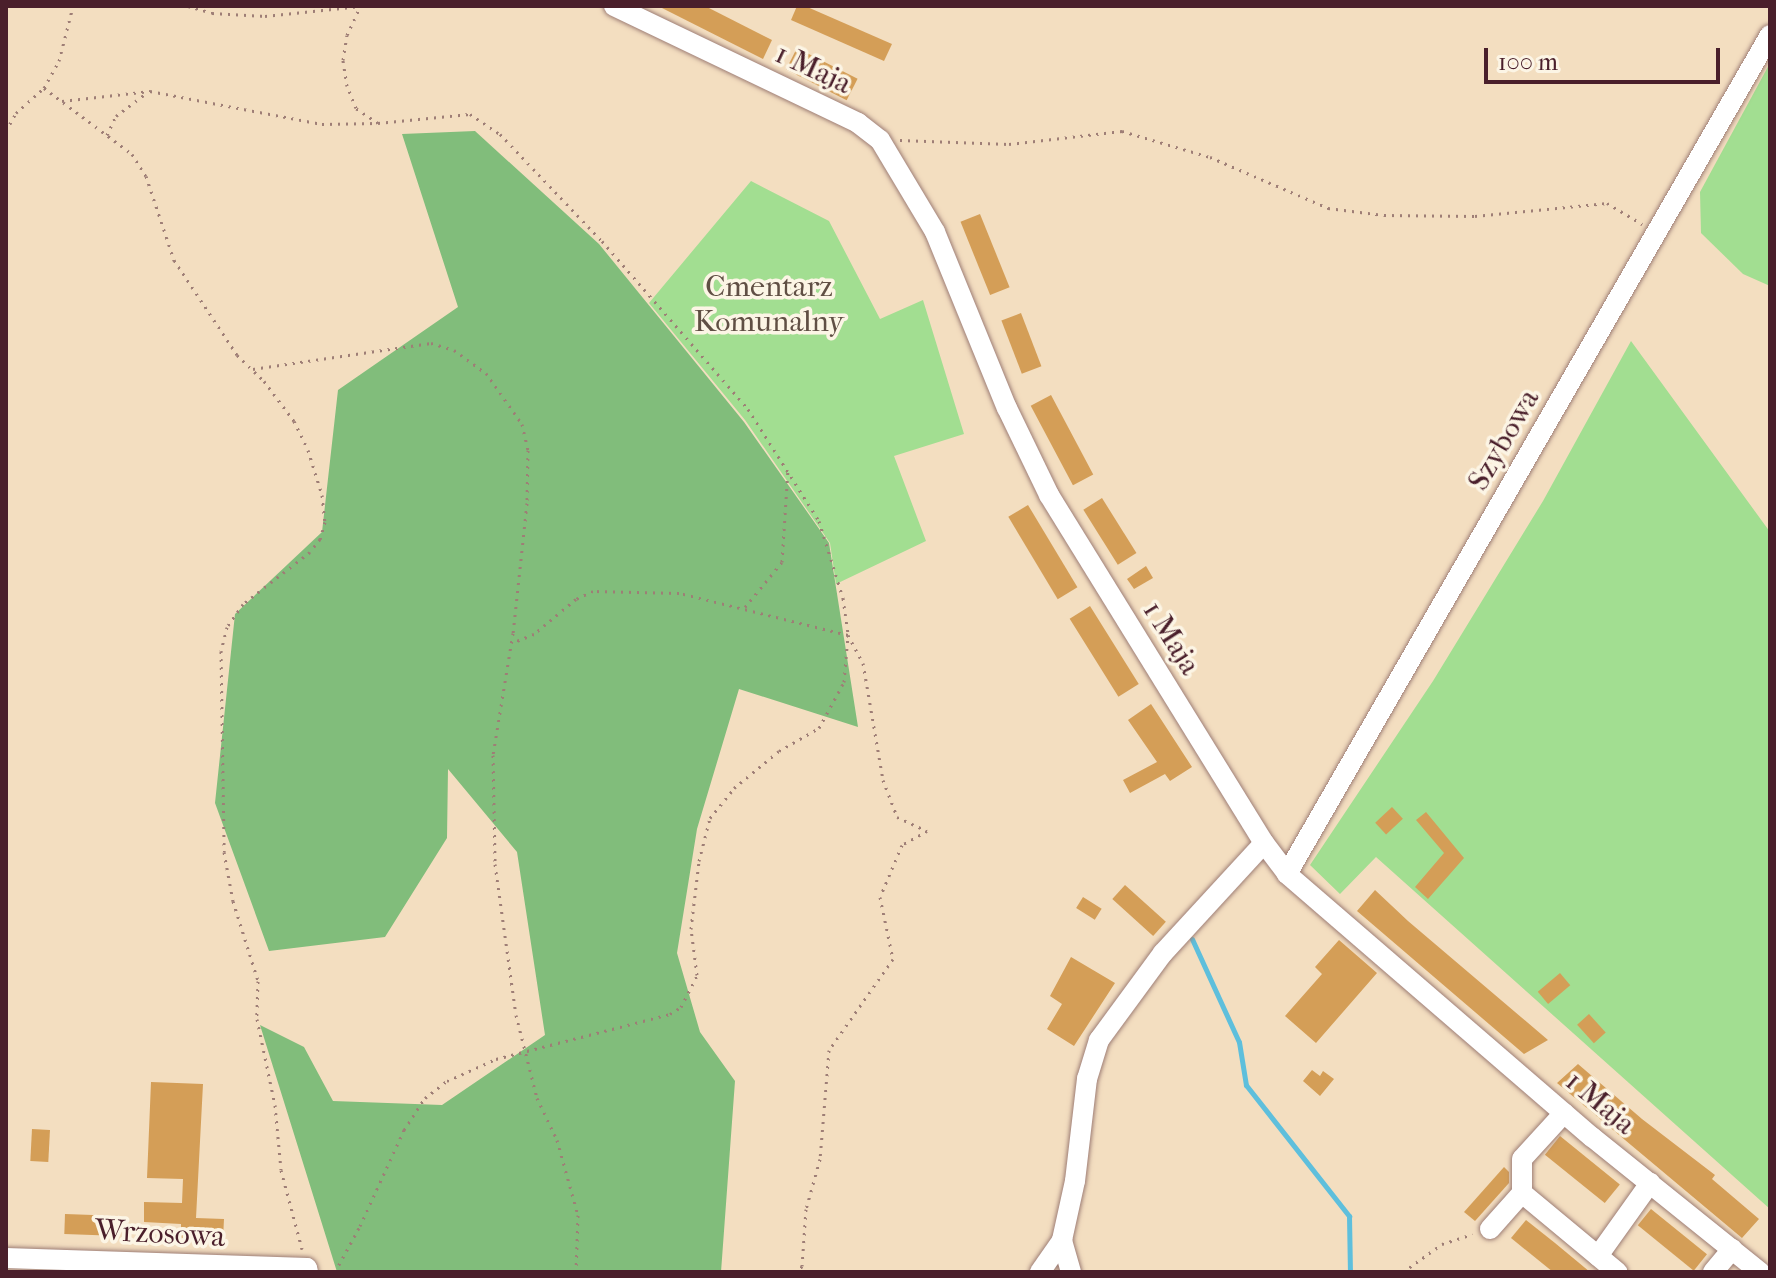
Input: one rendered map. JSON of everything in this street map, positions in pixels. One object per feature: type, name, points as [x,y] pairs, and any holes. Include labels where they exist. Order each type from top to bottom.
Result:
[{"type":"street","name":"1 Maja","points":[[614,6],[858,123],[880,140],[935,232],[1007,408],[1049,495],[1264,843],[1287,874],[1564,1113],[1760,1272]]},
{"type":"street","name":"Szybowa","points":[[1287,874],[1770,35]]},
{"type":"street","points":[[1040,1272],[1062,1240],[1075,1181],[1087,1079],[1099,1040],[1163,953],[1264,843]]},
{"type":"street","points":[[1490,1229],[1522,1193],[1522,1159],[1564,1113]]},
{"type":"street","points":[[1598,1256],[1650,1183]]},
{"type":"street","points":[[1522,1193],[1617,1272]]},
{"type":"street","points":[[1062,1240],[1071,1272]]},
{"type":"street","points":[[1713,1272],[1732,1249]]},
{"type":"street","name":"Wrzosowa","points":[[6,1258],[308,1270]]},
{"type":"path","points":[[6,131],[16,113],[44,88],[59,61],[73,6]]},
{"type":"path","points":[[188,6],[212,13],[265,16],[361,6]]},
{"type":"path","points":[[361,6],[347,35],[343,60],[347,86],[356,108],[378,123]]},
{"type":"path","points":[[44,88],[132,154],[139,165],[174,260],[237,355],[294,421],[308,450],[325,522],[320,539],[310,552],[243,604],[227,627],[221,651],[224,852],[233,901],[258,981],[257,1019],[275,1105],[281,1170],[308,1270]]},
{"type":"path","points":[[62,101],[150,91],[322,124],[378,123],[470,114],[500,134],[602,241],[748,409],[788,467],[819,521],[843,598],[848,635],[844,682],[819,728],[779,751],[734,788],[710,818],[699,861],[691,929],[697,975],[681,1007],[670,1014],[525,1052],[459,1075],[415,1110],[335,1272]]},
{"type":"path","points":[[107,135],[116,116],[131,101],[150,91]]},
{"type":"path","points":[[880,140],[1009,144],[1122,131],[1210,157],[1328,208],[1384,215],[1475,216],[1607,203],[1658,233]]},
{"type":"path","points":[[252,369],[431,343],[454,350],[486,373],[522,424],[528,450],[527,503],[512,643],[493,755],[495,864],[516,1015],[537,1098],[570,1181],[578,1215],[576,1272]]},
{"type":"path","points":[[745,607],[782,562],[788,467]]},
{"type":"path","points":[[512,643],[534,634],[576,599],[593,591],[679,593],[848,635],[863,663],[883,780],[897,817],[927,831],[902,845],[880,897],[893,959],[829,1050],[820,1159],[806,1209],[802,1266],[798,1272]]},
{"type":"path","points":[[1403,1272],[1442,1244],[1490,1229]]},
{"type":"green space","points":[[1770,63],[1770,286],[1743,274],[1701,233],[1700,192]]},
{"type":"green space","points":[[475,131],[599,244],[744,422],[829,543],[858,727],[739,689],[697,829],[677,953],[700,1032],[735,1081],[721,1272],[337,1272],[260,1025],[304,1047],[333,1101],[442,1105],[545,1035],[517,852],[448,769],[447,838],[385,937],[269,951],[215,803],[235,614],[322,532],[338,390],[458,307],[402,134]]},
{"type":"green space","name":"Cmentarz Komunalny","points":[[751,181],[829,221],[880,319],[923,300],[964,434],[894,456],[926,541],[836,584],[830,543],[745,420],[649,303]]},
{"type":"green space","points":[[1631,341],[1770,532],[1770,1209],[1376,857],[1340,894],[1310,865],[1433,681],[1543,501]]},
{"type":"building","points":[[658,6],[705,6],[772,40],[763,59]]},
{"type":"building","points":[[797,6],[805,6],[892,44],[884,61],[791,20]]},
{"type":"building","points":[[797,48],[858,79],[847,100],[786,69]]},
{"type":"building","points":[[980,214],[1010,287],[990,295],[961,222]]},
{"type":"building","points":[[1021,313],[1041,366],[1022,374],[1001,321]]},
{"type":"building","points":[[1051,395],[1093,474],[1073,485],[1031,406]]},
{"type":"building","points":[[1102,498],[1136,553],[1118,565],[1083,510]]},
{"type":"building","points":[[1028,505],[1077,587],[1058,599],[1008,517]]},
{"type":"building","points":[[1146,566],[1153,578],[1134,589],[1127,579]]},
{"type":"building","points":[[1090,606],[1139,684],[1118,697],[1070,619]]},
{"type":"building","points":[[1151,704],[1192,767],[1170,781],[1165,774],[1130,793],[1123,780],[1157,762],[1128,720]]},
{"type":"building","points":[[1392,807],[1403,819],[1386,834],[1375,823]]},
{"type":"building","points":[[1426,812],[1464,858],[1428,899],[1415,887],[1444,853],[1416,820]]},
{"type":"building","points":[[1125,885],[1166,922],[1153,936],[1112,899]]},
{"type":"building","points":[[1375,890],[1548,1040],[1524,1054],[1357,911]]},
{"type":"building","points":[[1083,897],[1102,909],[1095,920],[1076,908]]},
{"type":"building","points":[[1339,940],[1377,973],[1316,1043],[1285,1016],[1322,974],[1315,967]]},
{"type":"building","points":[[1071,957],[1115,983],[1074,1046],[1047,1029],[1062,1004],[1050,996]]},
{"type":"building","points":[[1560,973],[1570,985],[1548,1004],[1538,992]]},
{"type":"building","points":[[1589,1014],[1606,1033],[1594,1043],[1577,1025]]},
{"type":"building","points":[[1578,1064],[1642,1119],[1715,1175],[1712,1179],[1759,1219],[1742,1238],[1557,1083]]},
{"type":"building","points":[[1312,1070],[1320,1076],[1323,1071],[1334,1079],[1320,1096],[1303,1081]]},
{"type":"building","points":[[151,1082],[203,1084],[196,1218],[224,1219],[223,1239],[181,1238],[181,1224],[144,1222],[144,1202],[182,1203],[183,1179],[147,1178]]},
{"type":"building","points":[[32,1129],[50,1130],[48,1162],[30,1161]]},
{"type":"building","points":[[1560,1136],[1620,1184],[1605,1203],[1545,1155]]},
{"type":"building","points":[[1504,1167],[1509,1172],[1509,1183],[1475,1221],[1464,1212]]},
{"type":"building","points":[[1651,1209],[1707,1254],[1694,1271],[1638,1225]]},
{"type":"building","points":[[65,1214],[100,1215],[99,1235],[64,1234]]},
{"type":"building","points":[[1526,1220],[1590,1272],[1553,1272],[1511,1238]]},
{"type":"waterway","points":[[1192,939],[1239,1042],[1246,1085],[1349,1216],[1350,1272]]}]
